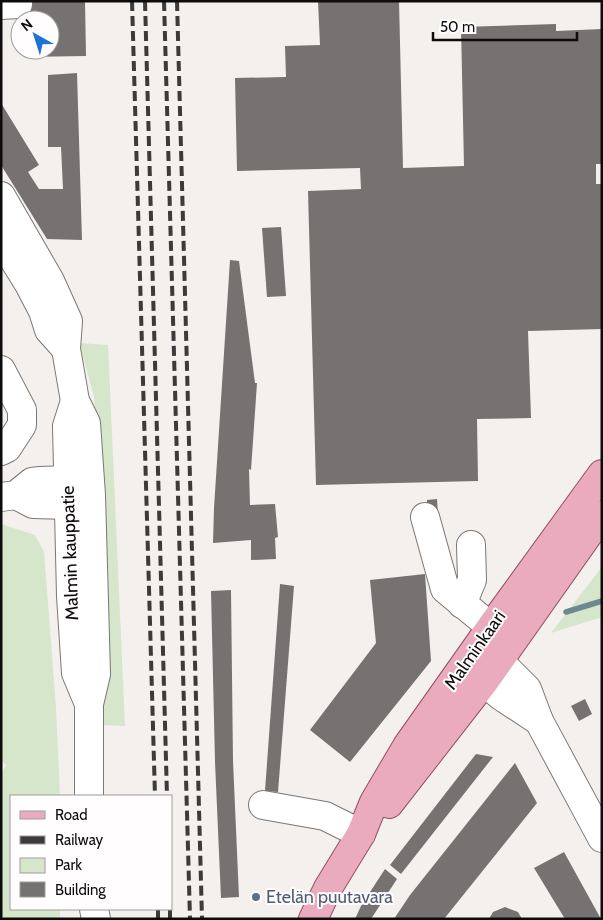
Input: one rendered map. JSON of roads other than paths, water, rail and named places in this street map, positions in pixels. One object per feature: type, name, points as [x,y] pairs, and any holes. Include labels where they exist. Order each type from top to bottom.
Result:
[{"type":"main road","name":"Malminkaari","points":[[313,919],[328,888],[361,834],[374,802],[407,746],[602,474]]},
{"type":"main road","name":"Malminkaari","points":[[361,834],[386,809],[492,672],[602,516]]},
{"type":"street","name":"Malmin kauppatie","points":[[1,196],[50,281],[68,321],[66,349],[75,401],[67,426],[96,674],[89,704],[90,795]]},
{"type":"street","points":[[1,239],[29,284],[43,311],[49,330],[66,349]]},
{"type":"street","points":[[1,370],[22,410],[22,425],[4,449],[18,467],[9,496]]},
{"type":"street","points":[[9,496],[32,482],[76,493]]},
{"type":"street","points":[[424,517],[445,589],[491,627]]},
{"type":"street","points":[[462,604],[472,580],[471,545]]},
{"type":"street","points":[[471,655],[492,672],[501,696],[539,721],[602,838]]},
{"type":"street","points":[[263,805],[325,816],[361,834]]},
{"type":"waterway","points":[[566,612],[602,601]]},
{"type":"railway","points":[[132,1],[155,795]]},
{"type":"railway","points":[[145,1],[167,795]]},
{"type":"railway","points":[[164,1],[190,919]]},
{"type":"railway","points":[[177,1],[202,919]]},
{"type":"railway","points":[[158,910],[158,919]]},
{"type":"railway","points":[[170,910],[170,919]]},
{"type":"place","name":"Etelän puutavara","points":[[256,897]]}]
